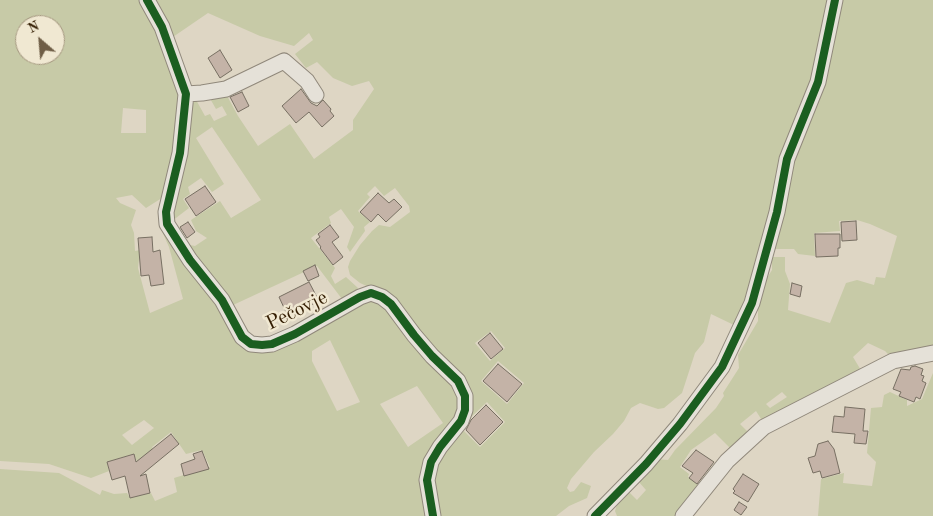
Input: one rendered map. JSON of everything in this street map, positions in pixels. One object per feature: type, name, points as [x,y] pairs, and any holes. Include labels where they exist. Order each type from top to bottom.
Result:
[{"type":"street","name":"Pečovje","points":[[147,0],[162,27],[186,94],[180,153],[166,212],[167,224],[190,260],[222,300],[242,337],[251,344],[272,344],[295,334],[370,293],[382,297],[390,304],[420,342],[458,381],[466,396],[465,410],[461,421],[440,447],[431,462],[428,480],[433,516]]},
{"type":"street","points":[[601,514],[680,424],[722,367],[752,303],[777,212],[787,159],[818,82],[835,0]]},
{"type":"street","points":[[186,94],[226,89],[284,62],[307,81],[316,95]]},
{"type":"street","points":[[683,516],[727,461],[764,427],[893,361],[933,353]]},
{"type":"green space","points":[[0,0],[144,0],[183,96],[165,196],[146,208],[132,195],[116,198],[120,203],[136,210],[131,225],[134,233],[135,251],[140,250],[138,268],[150,313],[183,299],[169,247],[161,229],[248,345],[359,302],[379,300],[451,378],[462,407],[436,445],[430,516],[0,516],[0,469],[59,473],[100,495],[102,490],[114,494],[127,493],[130,498],[151,493],[155,501],[177,492],[174,478],[210,467],[202,450],[186,454],[171,432],[152,447],[154,450],[138,463],[133,454],[107,462],[109,471],[91,478],[49,464],[0,461]],"holes":[[[123,108],[146,110],[146,133],[121,133]],[[330,340],[360,402],[337,411],[312,361],[312,351]],[[417,386],[443,423],[408,447],[380,404]],[[144,420],[154,428],[132,445],[122,435]]]},
{"type":"green space","points":[[151,0],[832,0],[819,54],[760,259],[736,326],[711,314],[704,342],[695,353],[682,393],[664,408],[658,409],[640,403],[631,408],[624,421],[571,479],[567,488],[570,492],[574,491],[581,482],[591,486],[587,498],[569,506],[556,516],[436,516],[433,464],[461,428],[480,447],[505,422],[487,402],[469,419],[470,400],[373,289],[360,283],[350,275],[348,267],[350,261],[372,231],[379,225],[390,227],[410,212],[409,206],[395,188],[384,196],[375,186],[367,194],[370,197],[358,211],[370,222],[364,227],[365,231],[350,252],[347,247],[354,227],[341,209],[329,217],[331,223],[311,238],[335,268],[331,276],[335,284],[346,277],[358,288],[356,293],[342,299],[317,266],[231,306],[189,250],[190,245],[195,246],[207,238],[196,231],[191,220],[220,201],[231,218],[261,200],[212,127],[196,138],[224,184],[212,192],[201,178],[188,187],[190,194],[183,199],[189,208],[172,221],[188,107],[195,98],[205,116],[210,114],[214,121],[227,115],[222,106],[216,109],[208,95],[225,92],[258,146],[290,124],[314,159],[353,130],[353,120],[374,89],[369,81],[352,86],[333,78],[317,62],[306,68],[295,54],[313,40],[309,33],[294,46],[260,36],[208,13],[170,39]],"holes":[[[491,331],[505,348],[490,361],[475,343]],[[498,361],[524,383],[507,404],[481,381]]]},
{"type":"green space","points":[[839,0],[933,0],[933,350],[892,358],[885,351],[868,343],[853,357],[862,372],[765,425],[756,411],[740,424],[751,435],[733,451],[715,433],[691,450],[680,467],[689,474],[688,477],[703,487],[681,516],[617,516],[615,511],[617,504],[628,491],[637,500],[646,490],[638,481],[655,459],[668,460],[675,450],[716,408],[724,396],[723,393],[739,368],[738,355],[758,321],[758,302],[772,270],[772,257],[785,257],[785,271],[790,284],[788,310],[830,323],[846,283],[857,280],[874,285],[876,277],[885,278],[897,236],[857,220],[839,221],[840,231],[814,233],[815,256],[798,254],[794,249],[773,249],[793,158]],"holes":[[[782,392],[787,397],[770,408],[766,404]]]},
{"type":"green space","points":[[933,373],[933,516],[818,516],[821,479],[844,473],[843,483],[872,486],[876,462],[867,453],[871,408],[882,407],[884,395],[890,392],[907,400],[907,406],[922,399]]},
{"type":"building","points":[[220,50],[232,70],[220,78],[208,58]]},
{"type":"building","points":[[301,89],[311,103],[317,106],[323,100],[331,109],[330,111],[334,116],[322,127],[309,112],[296,123],[282,106]]},
{"type":"building","points":[[242,92],[249,106],[238,112],[230,97]]},
{"type":"building","points":[[205,186],[216,202],[196,216],[185,199]]},
{"type":"building","points":[[378,193],[389,203],[394,199],[402,207],[386,222],[378,214],[371,222],[360,212]]},
{"type":"building","points":[[856,221],[857,240],[842,241],[841,222]]},
{"type":"building","points":[[188,222],[195,232],[187,238],[180,227]]},
{"type":"building","points":[[330,225],[339,237],[332,242],[343,257],[333,265],[316,240],[320,237],[318,234]]},
{"type":"building","points":[[815,234],[840,234],[838,256],[816,257]]},
{"type":"building","points":[[152,237],[153,252],[160,250],[164,284],[151,286],[149,275],[141,276],[138,238]]},
{"type":"building","points":[[315,265],[319,276],[308,281],[303,271]]},
{"type":"building","points":[[309,282],[319,301],[292,315],[289,310],[286,312],[279,297]]},
{"type":"building","points":[[792,283],[802,286],[800,297],[790,294]]},
{"type":"building","points":[[490,333],[503,349],[491,359],[478,343]]},
{"type":"building","points":[[498,364],[522,384],[507,402],[483,381]]},
{"type":"building","points":[[915,366],[923,369],[921,375],[924,376],[922,381],[926,383],[920,399],[916,397],[914,402],[899,396],[901,392],[893,389],[901,369],[910,370],[911,367]]},
{"type":"building","points":[[486,405],[503,422],[480,445],[466,430],[471,420]]},
{"type":"building","points":[[845,407],[865,409],[863,431],[868,431],[866,444],[854,443],[855,434],[832,432],[834,416],[844,417]]},
{"type":"building","points":[[171,434],[179,444],[140,476],[146,474],[150,493],[130,498],[125,476],[112,480],[107,462],[134,454],[136,462]]},
{"type":"building","points":[[828,441],[834,449],[840,473],[822,478],[820,471],[813,473],[808,458],[815,456],[818,444]]},
{"type":"building","points":[[696,450],[714,462],[697,484],[689,478],[693,473],[682,466]]},
{"type":"building","points":[[202,451],[209,469],[184,476],[181,464],[195,459],[193,454]]},
{"type":"building","points":[[743,474],[759,484],[748,502],[733,493],[735,491],[733,489]]},
{"type":"building","points":[[739,502],[747,507],[741,515],[734,510]]},
{"type":"cycle path","points":[[147,0],[162,27],[186,94],[180,153],[166,212],[167,224],[190,260],[222,300],[242,337],[251,344],[272,344],[295,334],[360,297],[371,293],[382,297],[391,304],[432,356],[458,381],[465,396],[465,410],[461,421],[440,447],[431,462],[427,480],[433,516]]},
{"type":"cycle path","points":[[595,516],[646,464],[680,424],[722,367],[752,303],[777,212],[787,159],[818,82],[835,0]]}]
